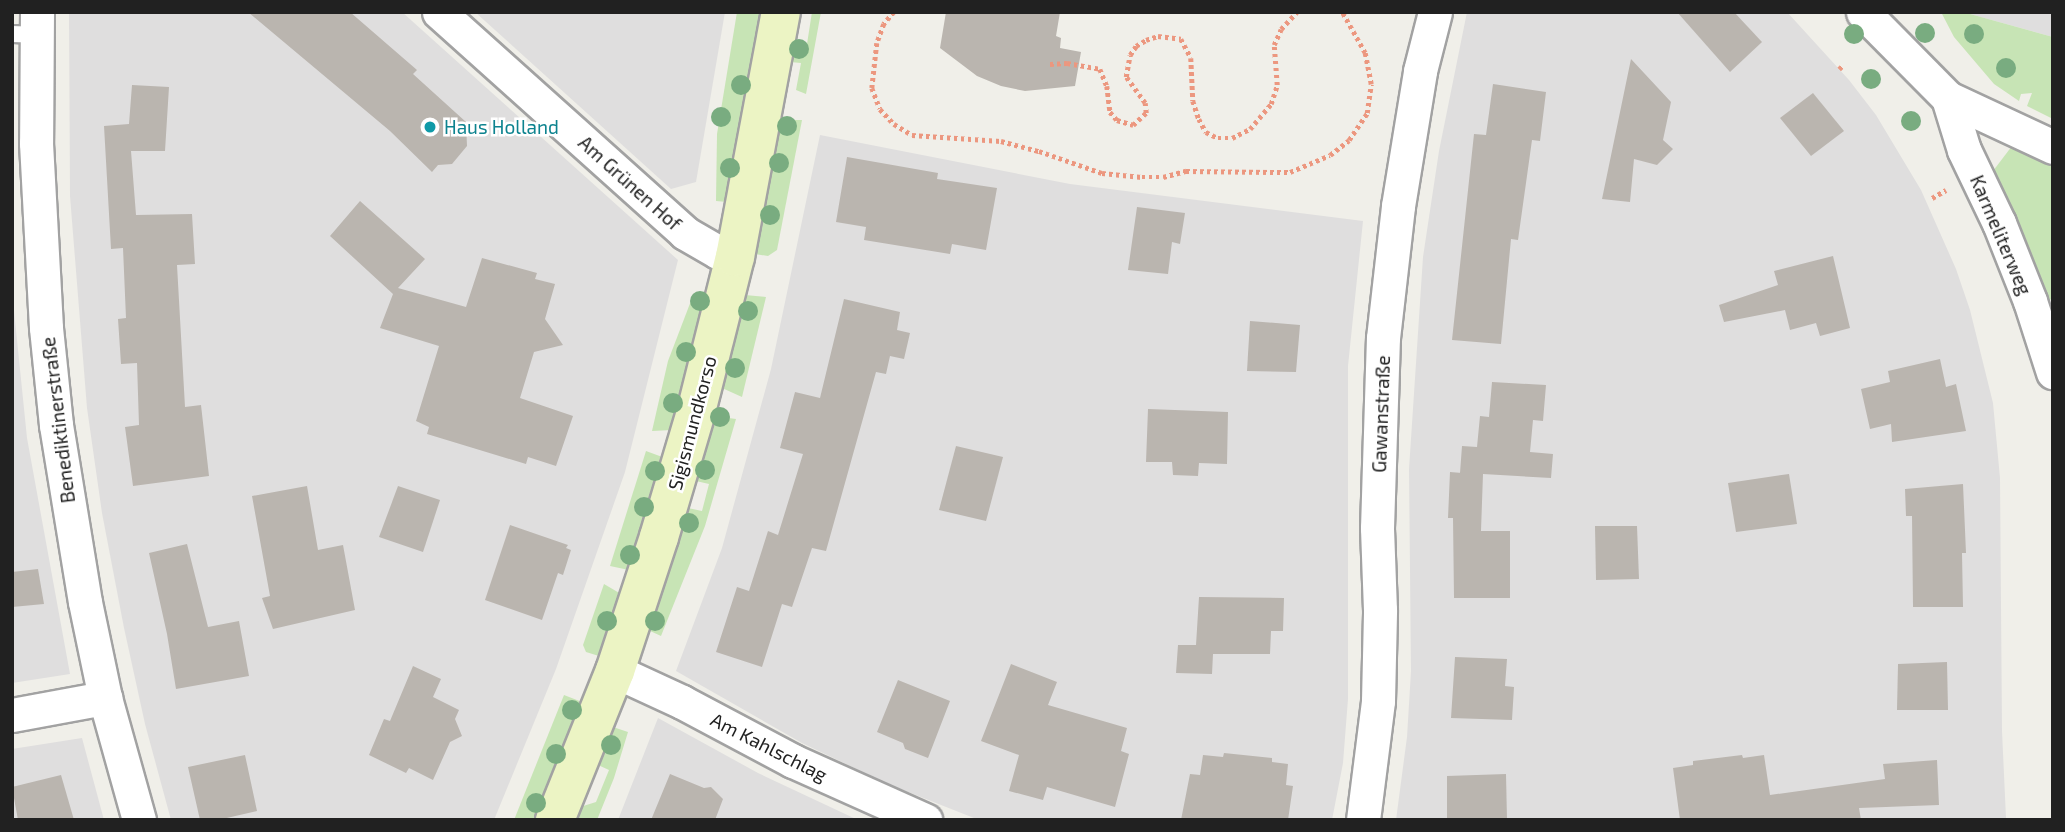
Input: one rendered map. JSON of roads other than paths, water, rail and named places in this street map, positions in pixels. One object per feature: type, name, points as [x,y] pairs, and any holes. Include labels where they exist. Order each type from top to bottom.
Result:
[{"type":"street","name":"Am Grünen Hof","points":[[439,12],[685,233],[718,252],[735,257]]},
{"type":"street","name":"Sigismundkorso","points":[[555,820],[615,671],[696,412],[735,257],[781,12]]},
{"type":"street","name":"Gawanstraße","points":[[1363,820],[1378,701],[1378,514],[1383,338],[1400,193],[1420,71],[1434,12]]},
{"type":"street","points":[[1863,12],[1948,98],[2053,147]]},
{"type":"street","name":"Benediktinerstraße","points":[[29,27],[49,362],[74,547],[105,698],[139,820]]},
{"type":"street","name":"Karmeliterweg","points":[[1948,98],[1964,150],[1999,223],[2030,301],[2053,372]]},
{"type":"street","name":"Am Kahlschlag","points":[[615,671],[682,702],[793,761],[925,820]]},
{"type":"street","points":[[12,715],[105,698]]},
{"type":"place","name":"Haus Holland","points":[[430,127]]}]
